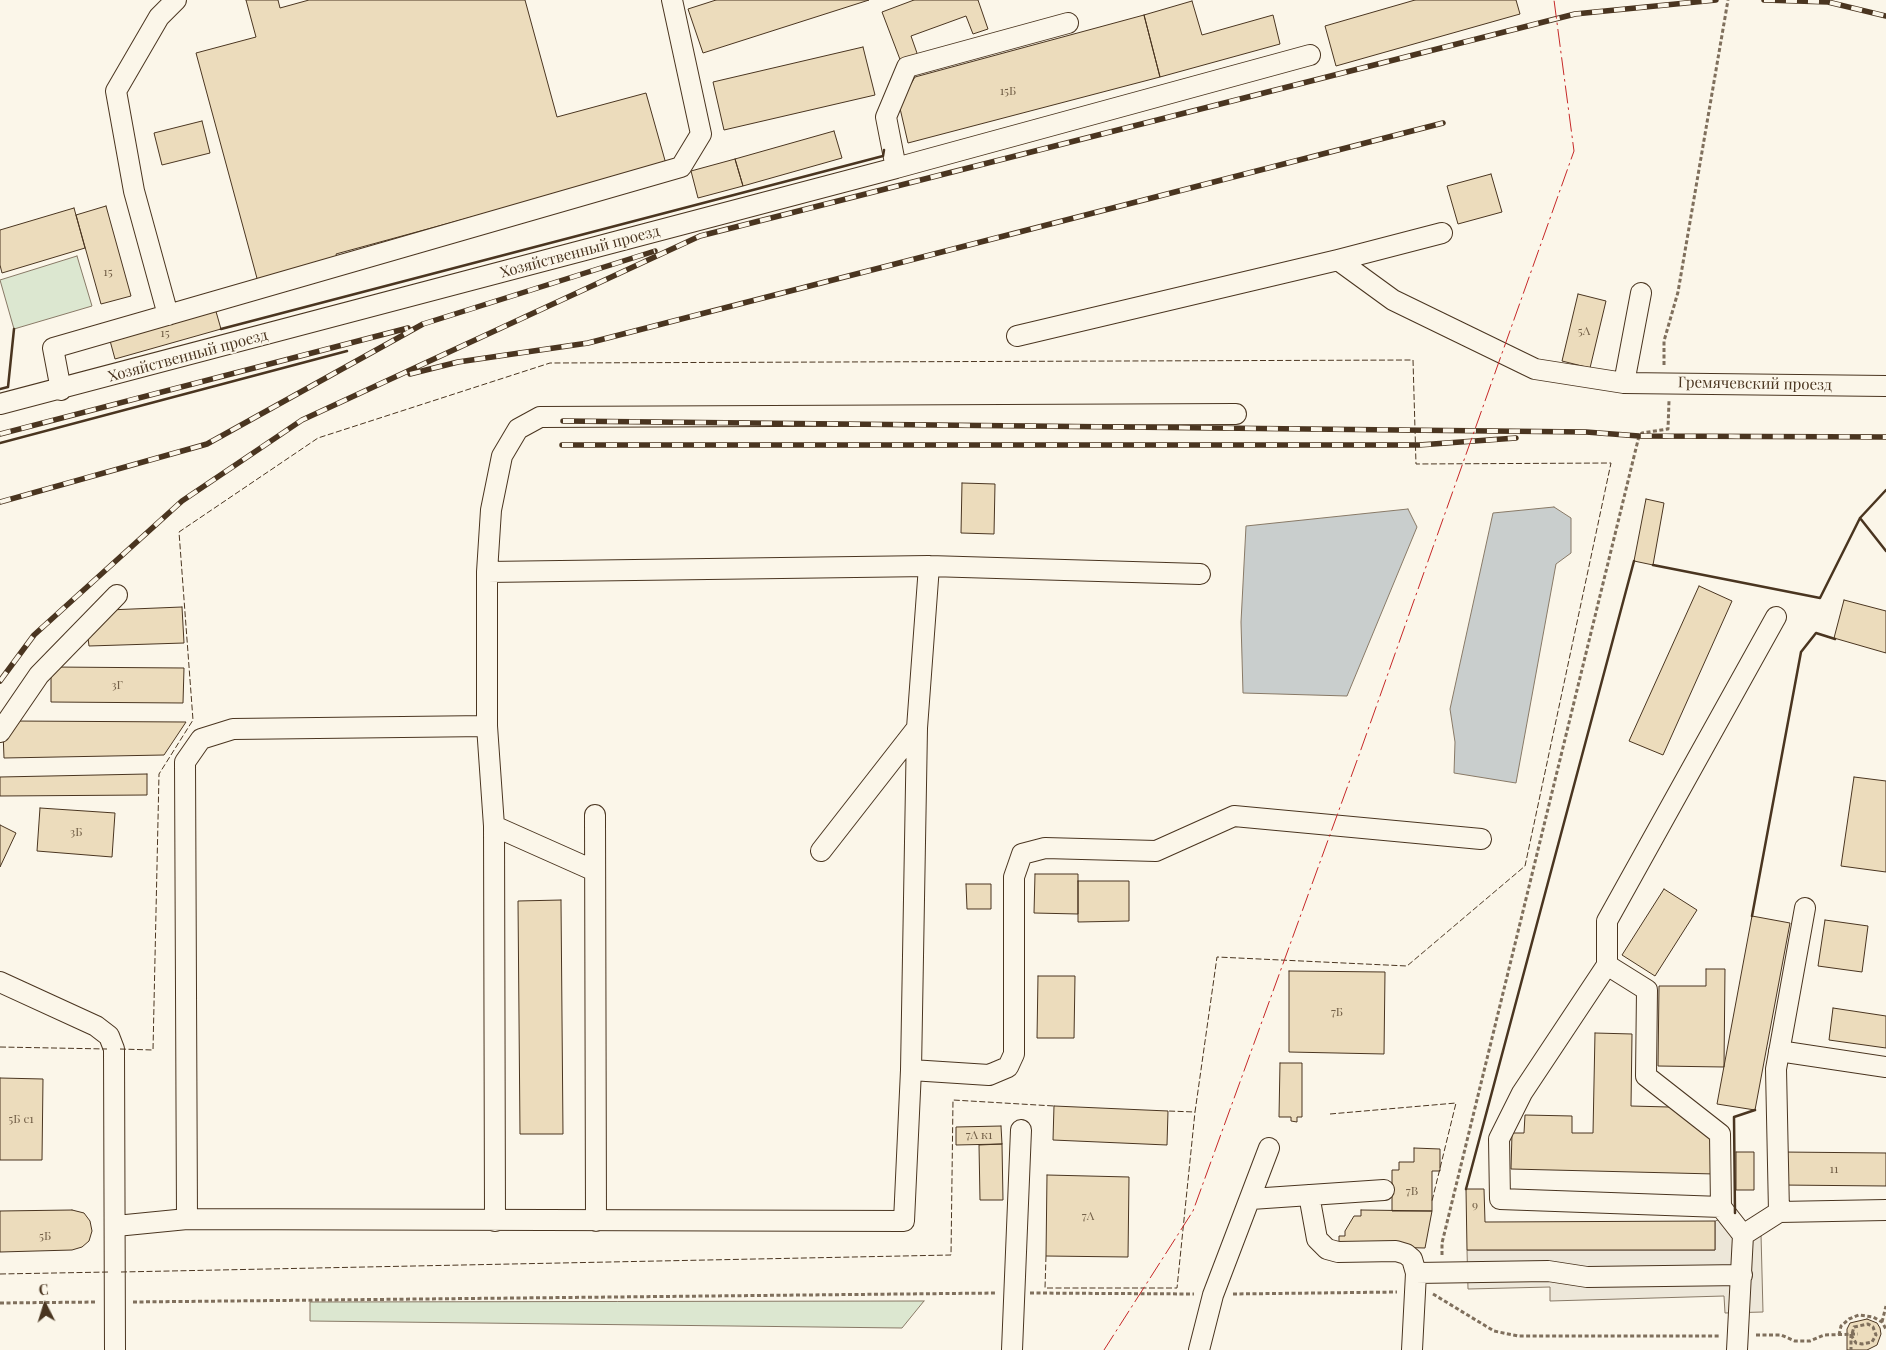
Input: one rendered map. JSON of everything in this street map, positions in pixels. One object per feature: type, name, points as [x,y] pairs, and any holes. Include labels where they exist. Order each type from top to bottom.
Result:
[{"type":"street","points":[[168,315],[134,191],[116,91],[159,17],[176,0]]},
{"type":"street","points":[[61,390],[53,348],[681,167],[701,134],[672,0]]},
{"type":"street","points":[[896,168],[886,117],[907,67],[1068,23]]},
{"type":"street","name":"Хозяйственный проезд","points":[[0,404],[61,390],[896,168],[1310,55]]},
{"type":"street","points":[[1017,336],[1338,260],[1442,233]]},
{"type":"street","name":"Гремячевский проезд","points":[[1338,260],[1393,300],[1535,369],[1624,382],[1886,386]]},
{"type":"street","points":[[1624,382],[1641,293]]},
{"type":"street","points":[[495,1221],[494,826],[487,726],[487,572],[491,510],[502,456],[518,429],[540,417],[1236,414]]},
{"type":"street","points":[[487,572],[929,566],[1200,574]]},
{"type":"street","points":[[116,1226],[187,1219],[904,1221],[911,1070],[917,728],[929,566]]},
{"type":"street","points":[[0,732],[39,675],[117,596]]},
{"type":"street","points":[[1721,1207],[1500,1199],[1499,1139],[1522,1093],[1607,966],[1607,921],[1776,617]]},
{"type":"street","points":[[187,1219],[185,762],[201,739],[233,729],[487,726]]},
{"type":"street","points":[[821,851],[917,728]]},
{"type":"street","points":[[595,815],[596,1221]]},
{"type":"street","points":[[911,1070],[989,1075],[1008,1068],[1014,1054],[1014,876],[1022,854],[1045,848],[1156,851],[1234,816],[1481,840]]},
{"type":"street","points":[[494,826],[595,871]]},
{"type":"street","points":[[1779,1212],[1776,1070],[1805,908]]},
{"type":"street","points":[[1607,966],[1646,990],[1646,1076],[1720,1134],[1721,1207],[1743,1235],[1742,1275],[1736,1340]]},
{"type":"street","points":[[0,982],[96,1026],[109,1036],[114,1049],[115,1350]]},
{"type":"street","points":[[1779,1051],[1886,1067]]},
{"type":"street","points":[[1012,1350],[1020,1130]]},
{"type":"street","points":[[1199,1350],[1213,1295],[1269,1148]]},
{"type":"street","points":[[1251,1198],[1384,1190]]},
{"type":"street","points":[[1310,1195],[1317,1239],[1327,1249],[1338,1252],[1396,1251],[1406,1254],[1412,1259],[1416,1273],[1412,1350]]},
{"type":"street","points":[[1743,1235],[1779,1212],[1886,1210]]},
{"type":"street","points":[[1416,1273],[1548,1271],[1587,1277],[1742,1275]]},
{"type":"path","points":[[1442,1273],[1442,1243],[1639,436],[1642,433],[1668,429],[1670,415],[1662,358],[1664,341],[1678,292],[1728,0]]},
{"type":"path","points":[[1229,1294],[1405,1292]]},
{"type":"path","points":[[124,1302],[990,1293]]},
{"type":"path","points":[[1041,1293],[1197,1294]]},
{"type":"path","points":[[1426,1293],[1432,1294],[1494,1331],[1518,1336],[1736,1340],[1781,1335],[1795,1341],[1810,1341],[1824,1335],[1858,1334]]},
{"type":"path","points":[[0,1304],[98,1302]]},
{"type":"path","points":[[1882,1322],[1886,1306]]},
{"type":"path","points":[[1839,1335],[1841,1326],[1854,1317],[1873,1316],[1882,1322],[1886,1329]]},
{"type":"path","points":[[1851,1334],[1856,1343],[1862,1344],[1872,1342],[1876,1335],[1873,1327],[1868,1324],[1854,1327],[1851,1334],[1851,1350]]},
{"type":"green space","points":[[77,256],[92,306],[14,329],[0,280]]},
{"type":"green space","points":[[924,1301],[902,1328],[310,1321],[310,1302]]},
{"type":"shaded area","points":[[1554,507],[1571,518],[1571,553],[1556,564],[1516,783],[1454,773],[1455,742],[1450,709],[1493,513]]},
{"type":"shaded area","points":[[1408,509],[1417,527],[1347,696],[1243,693],[1241,622],[1246,526]]},
{"type":"shaded area","points":[[1735,1214],[1761,1234],[1763,1312],[1725,1313],[1724,1296],[1550,1301],[1550,1287],[1468,1289],[1467,1250],[1715,1250],[1715,1221]]},
{"type":"building","points":[[246,0],[278,0],[280,8],[309,0],[525,0],[557,117],[646,93],[666,164],[336,254],[338,261],[258,282],[196,53],[256,37]]},
{"type":"building","points":[[716,0],[869,0],[703,53],[688,9]]},
{"type":"building","points":[[914,0],[978,0],[988,29],[973,34],[966,16],[911,36],[918,56],[901,62],[882,12]]},
{"type":"building","points":[[1415,0],[1516,0],[1520,14],[1336,66],[1325,26]]},
{"type":"building","points":[[1192,1],[1202,35],[1273,15],[1280,44],[1160,77],[1144,15]]},
{"type":"building","points":[[1144,15],[1160,77],[908,143],[899,104],[915,77]]},
{"type":"building","points":[[863,47],[875,95],[724,130],[713,82]]},
{"type":"building","points":[[202,121],[210,153],[162,165],[154,133]]},
{"type":"building","points":[[834,131],[842,158],[743,186],[735,159]]},
{"type":"building","points":[[735,159],[743,186],[698,198],[691,171]]},
{"type":"building","points":[[1491,174],[1502,212],[1458,224],[1447,186]]},
{"type":"building","points":[[106,206],[131,296],[101,304],[76,215]]},
{"type":"building","points":[[74,208],[85,248],[2,273],[0,265],[0,230]]},
{"type":"building","points":[[1578,294],[1606,301],[1590,368],[1562,361]]},
{"type":"building","points":[[215,308],[221,329],[115,359],[109,337]]},
{"type":"building","points":[[962,483],[995,484],[994,534],[961,533]]},
{"type":"building","points":[[1646,499],[1664,503],[1653,565],[1634,561]]},
{"type":"building","points":[[1699,586],[1732,601],[1663,755],[1629,741]]},
{"type":"building","points":[[1844,600],[1886,611],[1886,653],[1834,638]]},
{"type":"building","points":[[182,607],[184,643],[89,646],[87,630],[108,610]]},
{"type":"building","points":[[51,667],[184,668],[183,703],[51,702]]},
{"type":"building","points":[[11,721],[186,722],[164,755],[4,758],[3,732]]},
{"type":"building","points":[[147,774],[147,795],[0,796],[0,777]]},
{"type":"building","points":[[1854,777],[1886,781],[1886,872],[1841,866]]},
{"type":"building","points":[[40,808],[115,813],[112,857],[37,851]]},
{"type":"building","points":[[0,825],[16,833],[0,867]]},
{"type":"building","points":[[1035,874],[1078,874],[1078,914],[1034,913]]},
{"type":"building","points":[[1078,881],[1129,881],[1129,921],[1078,922]]},
{"type":"building","points":[[966,884],[991,884],[991,909],[967,909]]},
{"type":"building","points":[[1664,889],[1697,910],[1655,976],[1622,955]]},
{"type":"building","points":[[561,900],[563,1134],[520,1134],[518,901]]},
{"type":"building","points":[[1752,916],[1790,923],[1755,1110],[1717,1104]]},
{"type":"building","points":[[1825,920],[1868,926],[1862,972],[1818,966]]},
{"type":"building","points":[[1706,969],[1725,969],[1724,1067],[1658,1066],[1659,986],[1706,986]]},
{"type":"building","points":[[1289,971],[1385,972],[1384,1054],[1289,1052]]},
{"type":"building","points":[[1038,976],[1075,976],[1074,1038],[1037,1038]]},
{"type":"building","points":[[1833,1008],[1886,1016],[1886,1048],[1829,1040]]},
{"type":"building","points":[[1595,1033],[1632,1034],[1631,1106],[1669,1107],[1716,1139],[1715,1174],[1511,1169],[1512,1133],[1524,1133],[1525,1115],[1572,1116],[1572,1133],[1593,1133]]},
{"type":"building","points":[[1280,1063],[1302,1063],[1302,1117],[1297,1117],[1297,1122],[1291,1121],[1291,1117],[1279,1117]]},
{"type":"building","points":[[0,1078],[43,1079],[42,1160],[0,1160]]},
{"type":"building","points":[[1054,1106],[1168,1111],[1167,1145],[1053,1140]]},
{"type":"building","points":[[1001,1126],[1002,1144],[956,1145],[956,1127]]},
{"type":"building","points":[[1002,1144],[1003,1200],[980,1200],[979,1145]]},
{"type":"building","points":[[1414,1148],[1440,1149],[1440,1171],[1432,1171],[1432,1211],[1392,1211],[1392,1170],[1399,1170],[1399,1162],[1414,1162]]},
{"type":"building","points":[[1736,1152],[1754,1152],[1754,1190],[1736,1190]]},
{"type":"building","points":[[1781,1152],[1886,1153],[1886,1186],[1781,1185]]},
{"type":"building","points":[[1047,1175],[1129,1177],[1128,1257],[1046,1256]]},
{"type":"building","points":[[1466,1189],[1484,1189],[1485,1222],[1715,1221],[1715,1250],[1467,1250]]},
{"type":"building","points":[[72,1210],[84,1213],[90,1221],[92,1231],[89,1241],[82,1247],[72,1250],[0,1252],[0,1211]]},
{"type":"building","points":[[1361,1210],[1432,1211],[1425,1248],[1339,1246],[1339,1236],[1345,1236],[1345,1231],[1354,1216],[1361,1216]]},
{"type":"building","points":[[1867,1319],[1877,1323],[1880,1328],[1881,1334],[1877,1345],[1867,1350],[1847,1350],[1847,1329],[1850,1323]]},
{"type":"railway","points":[[0,681],[34,635],[182,501],[302,420],[700,236],[1575,14],[1716,0]]},
{"type":"railway","points":[[1764,0],[1828,2],[1886,16]]},
{"type":"railway","points":[[410,374],[458,362],[588,343],[1443,123]]},
{"type":"railway","points":[[0,502],[207,444],[423,324],[655,251]]},
{"type":"railway","points":[[0,434],[408,328]]},
{"type":"railway","points":[[563,421],[1586,432],[1639,436],[1886,437]]},
{"type":"railway","points":[[562,445],[1419,445],[1516,438]]},
{"type":"fence","points":[[120,1049],[153,1050],[159,774],[193,720],[179,532],[318,438],[550,363],[1413,360],[1416,464],[1611,463],[1525,866],[1407,966],[1217,957],[1195,1112],[1168,1111]]},
{"type":"fence","points":[[0,1047],[107,1049]]},
{"type":"fence","points":[[121,1272],[951,1255],[953,1100],[1054,1106]]},
{"type":"fence","points":[[1330,1114],[1456,1103],[1432,1201]]},
{"type":"fence","points":[[1046,1256],[1045,1288],[1177,1288],[1195,1112]]},
{"type":"fence","points":[[0,1274],[109,1272]]},
{"type":"wall","points":[[221,329],[883,156],[884,150]]},
{"type":"wall","points":[[0,389],[8,387],[14,329]]},
{"type":"wall","points":[[0,443],[347,351]]},
{"type":"wall","points":[[1653,565],[1820,598],[1860,518],[1886,490]]},
{"type":"wall","points":[[1860,518],[1886,551]]},
{"type":"wall","points":[[1466,1189],[1634,561]]},
{"type":"wall","points":[[1752,916],[1801,652],[1816,633],[1835,639]]},
{"type":"wall","points":[[1735,1213],[1734,1117],[1755,1110]]},
{"type":"power","points":[[1104,1350],[1193,1211],[1359,755],[1574,151],[1554,0]]}]
